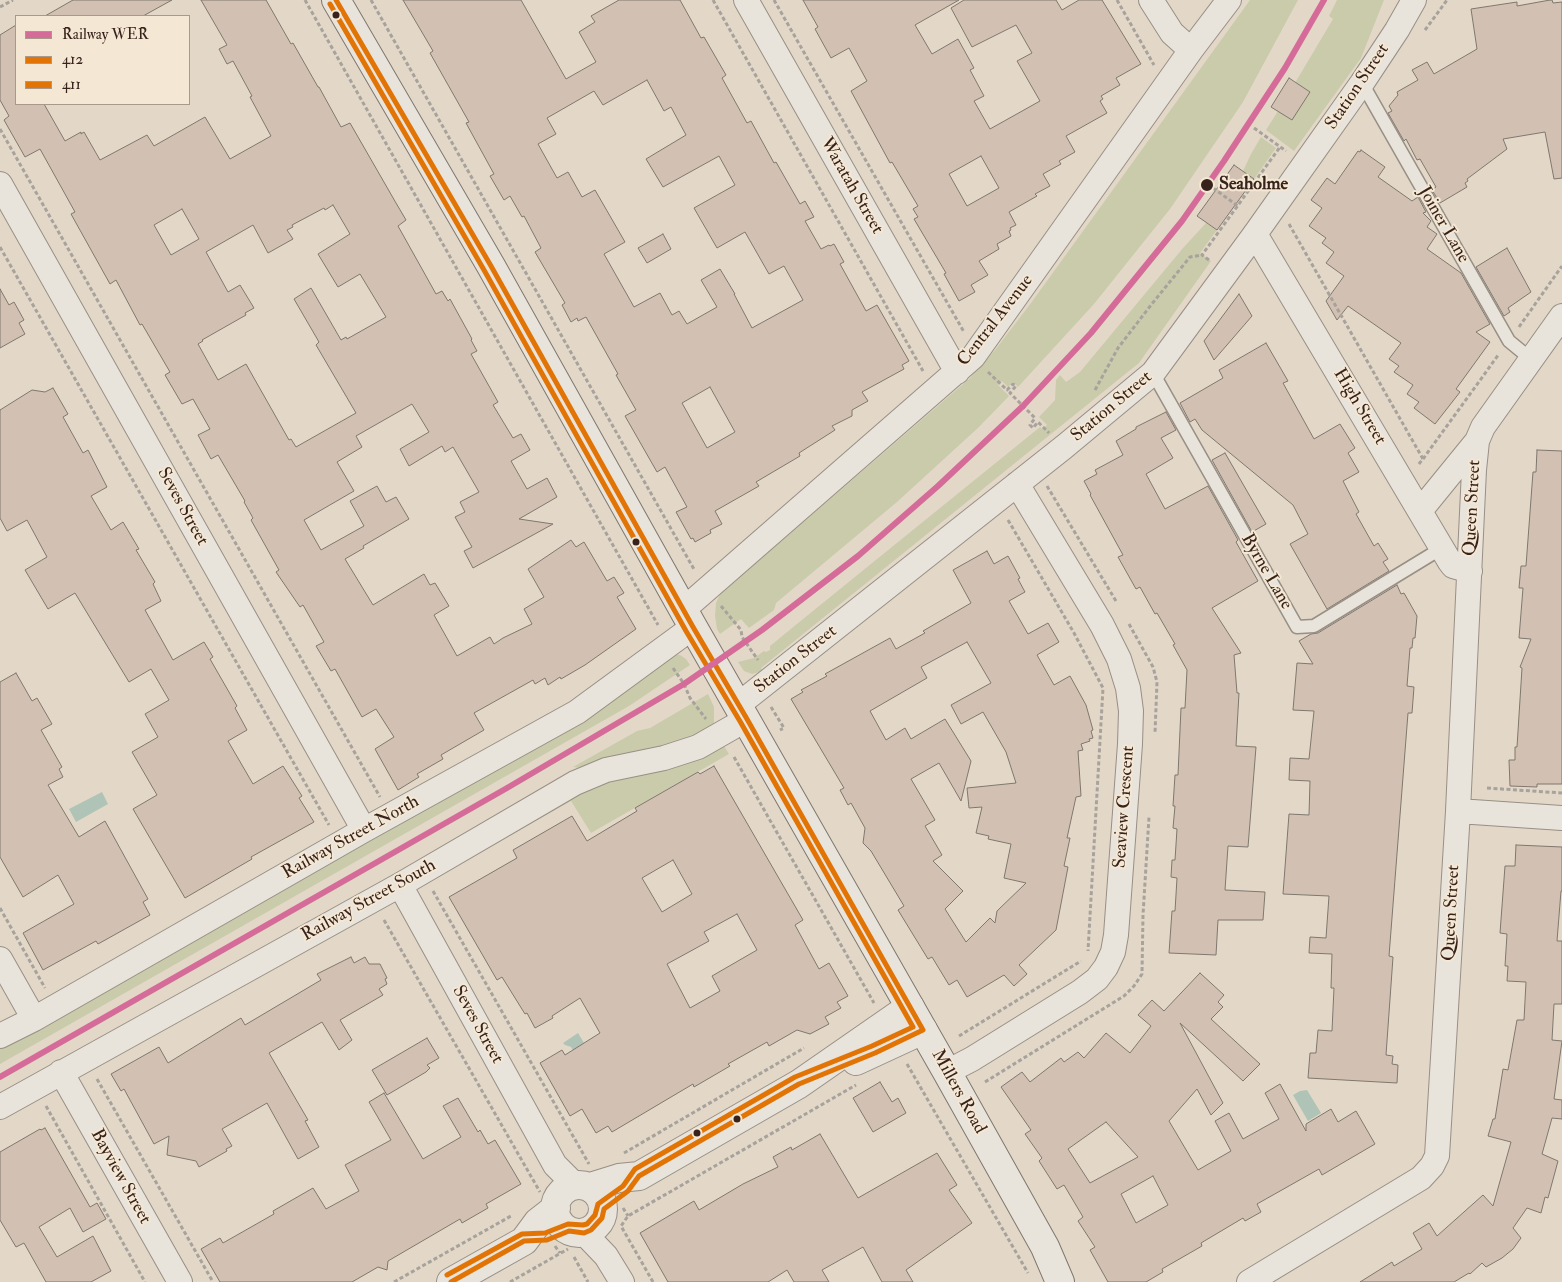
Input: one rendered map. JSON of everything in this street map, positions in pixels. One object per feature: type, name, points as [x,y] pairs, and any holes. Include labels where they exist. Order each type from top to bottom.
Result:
[{"type":"main road","name":"Millers Road","points":[[336,0],[491,266],[688,619],[947,1072],[1045,1247],[1060,1282]]},
{"type":"main road","points":[[451,1282],[524,1240],[538,1222],[581,1211],[602,1182],[639,1176],[799,1084],[875,1053],[916,1018]]},
{"type":"main road","name":"Millers Road","points":[[1045,1247],[1072,1282]]},
{"type":"street","name":"Waratah Street","points":[[746,0],[959,362]]},
{"type":"street","points":[[1150,0],[1172,33],[1191,50]]},
{"type":"street","name":"Central Avenue","points":[[688,619],[959,362],[1229,0]]},
{"type":"street","name":"Station Street","points":[[748,722],[1017,484],[1153,373],[1362,83],[1414,0]]},
{"type":"street","name":"Seves Street","points":[[0,184],[364,830]]},
{"type":"street","name":"High Street","points":[[1255,234],[1453,566],[1470,571]]},
{"type":"street","name":"Queen Street","points":[[1249,1282],[1421,1178],[1432,1166],[1437,1156],[1458,811],[1474,470],[1478,441],[1483,427],[1562,316]]},
{"type":"street","name":"Queen Street","points":[[1420,512],[1478,441]]},
{"type":"street","name":"Seaview Crescent","points":[[947,1072],[972,1059],[1080,992],[1097,979],[1106,967],[1113,952],[1116,935],[1130,744],[1131,711],[1128,688],[1119,659],[1102,625],[1017,484]]},
{"type":"street","name":"Railway Street North","points":[[0,1036],[34,1019],[364,830],[577,712],[662,650],[688,619]]},
{"type":"street","name":"Railway Street South","points":[[0,1107],[400,885],[558,792],[606,770],[664,758],[698,747],[748,722]]},
{"type":"street","points":[[1458,811],[1562,818]]},
{"type":"street","name":"Seves Street","points":[[400,885],[581,1211],[602,1235],[606,1256],[622,1282]]},
{"type":"street","points":[[0,959],[34,1019]]},
{"type":"street","name":"Bayview Street","points":[[61,1072],[180,1282]]},
{"type":"lane","name":"Joiner Lane","points":[[1362,83],[1509,341],[1532,360]]},
{"type":"lane","name":"Byrne Lane","points":[[1153,373],[1297,627],[1314,626],[1442,548]]},
{"type":"path","points":[[0,7],[13,0]]},
{"type":"path","points":[[305,0],[659,624],[650,631],[684,684],[690,698],[720,735],[734,757],[748,722],[784,728],[770,705]]},
{"type":"path","points":[[371,0],[696,574],[703,568]]},
{"type":"path","points":[[714,0],[926,376],[959,362]]},
{"type":"path","points":[[774,0],[966,336],[959,362]]},
{"type":"path","points":[[1117,0],[1156,70]]},
{"type":"path","points":[[1206,250],[1280,147],[1254,128]]},
{"type":"path","points":[[0,129],[385,805]]},
{"type":"path","points":[[1213,188],[1238,206]]},
{"type":"path","points":[[1287,222],[1424,459]]},
{"type":"path","points":[[0,247],[329,825]]},
{"type":"path","points":[[1088,396],[1095,390],[1118,348],[1151,305],[1190,257],[1202,255]]},
{"type":"path","points":[[1402,481],[1424,459],[1562,266]]},
{"type":"path","points":[[959,362],[1007,390],[1013,384],[1016,386],[1010,393],[1035,418],[1030,424],[1032,428],[1038,422],[1064,447]]},
{"type":"path","points":[[1047,430],[1054,425]]},
{"type":"path","points":[[959,1036],[1087,957],[1103,688],[1074,633],[1006,517]]},
{"type":"path","points":[[1488,788],[1562,793]]},
{"type":"path","points":[[429,884],[589,1164],[581,1211],[569,1248],[588,1282]]},
{"type":"path","points":[[0,908],[46,989]]},
{"type":"path","points":[[379,912],[540,1192],[581,1211],[621,1226],[654,1282]]},
{"type":"path","points":[[616,1157],[809,1046]]},
{"type":"path","points":[[94,1074],[213,1282]]},
{"type":"path","points":[[510,1282],[581,1211],[861,1082]]},
{"type":"path","points":[[44,1103],[145,1282]]},
{"type":"path","points":[[394,1282],[515,1214]]},
{"type":"shaded area","points":[[1250,0],[1298,0],[1243,102],[1170,209],[1094,304],[1018,387],[1013,382],[1008,387],[1002,381],[998,385],[1009,396],[979,427],[897,502],[776,603],[774,610],[749,628],[741,619],[720,634],[717,629],[715,616],[716,603],[720,594],[969,379],[995,350]]},
{"type":"shaded area","points":[[1337,0],[1384,0],[1361,58],[1294,151],[1266,130],[1278,111],[1292,120],[1295,83],[1333,19],[1329,16]]},
{"type":"shaded area","points":[[1261,137],[1276,148],[1254,179],[1243,171]]},
{"type":"shaded area","points":[[1206,223],[1217,230],[1200,253],[1211,261],[1139,363],[761,668],[763,671],[752,674],[744,671],[738,662],[754,658],[764,651],[770,650],[770,646],[803,619],[1040,427],[1042,429],[1047,425],[1039,417],[1055,400],[1056,380],[1060,375],[1066,382],[1080,372]]},
{"type":"shaded area","points":[[674,654],[686,659],[690,665],[629,706],[0,1064],[0,1049],[242,912]]},
{"type":"shaded area","points":[[708,694],[714,707],[714,723],[708,731],[684,743],[581,768],[573,767],[637,731],[650,728]]},
{"type":"shaded area","points":[[724,746],[729,754],[591,833],[571,801],[420,887],[571,793]]},
{"type":"shaded area","points":[[102,792],[108,804],[76,822],[69,809]]},
{"type":"shaded area","points":[[578,1033],[593,1058],[581,1065],[571,1047],[563,1043]]},
{"type":"shaded area","points":[[1307,1090],[1321,1113],[1308,1121],[1293,1095]]},
{"type":"building","points":[[73,0],[172,0],[145,15],[47,15]]},
{"type":"building","points":[[201,0],[266,0],[341,127],[350,123],[406,220],[398,226],[436,294],[442,291],[448,301],[450,299],[472,339],[477,351],[471,354],[498,402],[493,405],[513,438],[521,434],[530,450],[511,461],[527,489],[547,478],[557,497],[519,519],[553,524],[473,568],[464,551],[472,547],[455,517],[465,512],[460,502],[479,492],[453,447],[445,452],[442,446],[409,466],[400,449],[429,432],[412,404],[356,436],[362,447],[337,462],[354,491],[304,520],[321,550],[364,526],[350,501],[377,486],[386,502],[396,497],[409,519],[345,559],[373,605],[424,574],[430,585],[435,583],[449,606],[434,615],[457,656],[490,637],[494,644],[532,624],[524,609],[544,597],[528,569],[571,540],[576,547],[584,542],[607,581],[614,577],[624,593],[617,597],[636,629],[585,665],[561,679],[560,677],[548,685],[545,678],[535,684],[533,680],[474,713],[484,730],[441,755],[443,759],[417,774],[419,777],[398,790],[375,749],[394,737],[376,709],[362,717],[335,669],[331,671],[316,646],[324,642],[303,605],[300,607],[276,572],[279,570],[251,520],[253,518],[245,501],[218,455],[211,459],[198,435],[210,429],[193,399],[182,404],[165,375],[170,372],[142,324],[140,325],[116,280],[110,284],[71,214],[75,212],[40,149],[25,157],[4,120],[9,116],[0,100],[0,35],[15,26],[15,105],[45,105],[65,141],[84,132],[100,160],[147,135],[154,146],[205,117],[230,159],[271,136],[233,61],[227,64],[219,49],[227,45]],"holes":[[[333,205],[350,234],[318,254],[338,287],[360,274],[386,317],[347,339],[346,337],[341,340],[311,288],[294,299],[319,342],[316,345],[356,413],[296,447],[291,439],[289,440],[246,364],[218,380],[198,344],[246,315],[245,313],[254,308],[240,285],[228,292],[206,252],[253,225],[268,253],[293,239],[287,230],[293,227],[292,225]],[[182,209],[199,239],[171,255],[154,225]]]},
{"type":"building","points":[[403,0],[521,0],[566,79],[596,62],[579,32],[595,22],[591,16],[619,0],[680,0],[701,38],[704,37],[726,75],[722,78],[747,123],[751,121],[774,163],[776,162],[800,204],[805,201],[814,217],[805,221],[821,249],[834,244],[844,262],[840,264],[866,311],[877,305],[909,361],[902,365],[904,369],[862,392],[868,401],[852,410],[852,416],[832,426],[835,430],[799,453],[800,456],[756,482],[759,486],[715,511],[722,524],[710,530],[711,533],[695,542],[693,538],[691,539],[676,512],[687,507],[665,467],[657,472],[625,416],[636,410],[616,375],[618,374],[586,317],[578,321],[577,318],[571,322],[562,305],[565,303],[535,252],[541,248],[524,216],[522,217],[510,196],[504,200],[490,176],[494,174],[466,123],[469,122],[430,53],[433,51]],"holes":[[[647,80],[664,111],[671,107],[686,135],[646,159],[663,187],[719,156],[735,185],[694,208],[717,248],[745,232],[769,274],[784,266],[803,300],[752,328],[720,269],[701,280],[717,307],[687,324],[679,311],[672,315],[660,293],[634,307],[604,254],[625,242],[595,190],[582,197],[568,172],[557,178],[538,144],[556,134],[547,118],[594,91],[603,105]],[[710,387],[735,432],[707,448],[682,403]]]},
{"type":"building","points":[[803,0],[959,0],[915,25],[932,54],[958,39],[974,68],[970,70],[984,96],[974,101],[990,129],[1040,101],[1017,61],[1032,53],[1016,25],[972,47],[951,8],[964,0],[1056,0],[1062,10],[1079,0],[1102,0],[1141,64],[1116,78],[1120,85],[1101,96],[1103,99],[1100,101],[1107,113],[1066,136],[1075,152],[1059,161],[1061,164],[1043,174],[1050,186],[1009,212],[1016,225],[1010,228],[1011,236],[997,244],[999,249],[979,261],[988,275],[971,285],[975,292],[959,301],[944,274],[946,273],[914,219],[918,217],[913,209],[918,206],[892,162],[890,163],[851,91],[867,81],[849,48],[831,58],[815,29],[818,27]],"holes":[[[981,156],[999,188],[967,206],[949,174]]]},
{"type":"building","points":[[1552,0],[1553,3],[1562,2],[1562,178],[1554,179],[1545,132],[1503,139],[1507,149],[1467,179],[1468,181],[1465,183],[1467,187],[1440,203],[1432,190],[1436,187],[1420,159],[1417,160],[1406,139],[1404,141],[1388,113],[1392,111],[1389,106],[1398,95],[1397,92],[1418,80],[1412,70],[1427,62],[1434,74],[1477,49],[1471,9],[1517,2],[1517,6]]},
{"type":"building","points":[[1289,78],[1310,92],[1292,120],[1271,107]]},
{"type":"building","points":[[1361,150],[1385,167],[1378,177],[1412,201],[1418,197],[1426,212],[1423,213],[1431,221],[1427,227],[1437,234],[1427,249],[1461,273],[1490,324],[1476,332],[1490,342],[1456,389],[1460,392],[1435,424],[1414,408],[1419,402],[1407,394],[1413,385],[1394,372],[1399,366],[1389,359],[1401,343],[1348,306],[1337,320],[1326,301],[1344,276],[1326,263],[1334,252],[1322,243],[1326,238],[1309,226],[1322,208],[1311,200],[1327,178],[1335,184],[1358,151],[1360,152]]},
{"type":"building","points":[[1234,165],[1254,179],[1217,230],[1197,216]]},
{"type":"building","points":[[663,234],[671,249],[647,263],[638,248]]},
{"type":"building","points":[[1507,248],[1531,292],[1508,308],[1510,312],[1504,316],[1476,267]]},
{"type":"building","points":[[0,289],[9,305],[14,302],[24,320],[19,323],[25,334],[0,348]]},
{"type":"building","points":[[1239,294],[1252,316],[1214,360],[1204,341]]},
{"type":"building","points":[[1266,343],[1288,381],[1283,383],[1314,439],[1340,424],[1355,448],[1348,453],[1359,472],[1343,481],[1359,512],[1356,514],[1374,546],[1378,543],[1388,559],[1383,562],[1389,571],[1327,609],[1290,544],[1308,534],[1293,505],[1202,430],[1195,419],[1190,422],[1180,403],[1223,378],[1219,370]]},
{"type":"building","points":[[53,388],[68,414],[63,417],[83,453],[88,450],[107,487],[91,496],[111,530],[123,522],[139,549],[136,550],[155,582],[153,584],[161,601],[145,610],[173,660],[204,642],[213,657],[210,659],[237,706],[235,708],[247,730],[228,741],[253,784],[283,766],[302,796],[299,798],[314,822],[251,857],[252,859],[185,898],[133,809],[157,795],[132,752],[158,737],[145,714],[169,700],[151,669],[129,682],[75,593],[48,609],[25,570],[47,557],[27,520],[7,531],[0,518],[0,410],[32,390],[45,392]]},
{"type":"building","points":[[1166,412],[1176,430],[1161,438],[1173,458],[1146,474],[1165,509],[1208,486],[1258,581],[1212,608],[1241,653],[1234,655],[1237,693],[1239,693],[1236,746],[1256,747],[1248,847],[1228,846],[1225,890],[1265,892],[1263,920],[1218,920],[1216,955],[1169,953],[1172,911],[1175,911],[1177,878],[1171,877],[1172,860],[1175,860],[1177,829],[1173,828],[1175,806],[1173,806],[1175,775],[1178,775],[1181,708],[1185,708],[1187,670],[1157,613],[1155,614],[1140,587],[1136,589],[1118,557],[1123,555],[1084,481],[1097,474],[1095,470],[1123,455],[1116,441],[1136,429],[1136,427]]},
{"type":"building","points":[[1537,450],[1562,451],[1562,784],[1537,784],[1537,787],[1510,786],[1509,760],[1515,760],[1515,747],[1517,747],[1522,668],[1520,667],[1531,639],[1519,638],[1523,588],[1519,588],[1521,566],[1526,566],[1533,472],[1536,472]]},
{"type":"building","points":[[1225,453],[1266,524],[1252,532],[1212,460]]},
{"type":"building","points":[[987,551],[994,564],[1008,556],[1025,592],[1009,601],[1028,634],[1048,623],[1059,642],[1037,655],[1054,685],[1070,676],[1086,705],[1093,730],[1091,731],[1093,738],[1081,744],[1083,750],[1078,751],[1081,796],[1076,797],[1067,838],[1070,838],[1064,866],[1068,867],[1056,930],[1019,965],[1027,974],[1014,986],[1004,975],[967,997],[957,980],[949,985],[932,957],[928,959],[898,910],[904,906],[871,851],[863,843],[865,828],[851,803],[848,805],[840,790],[844,788],[791,699],[803,692],[801,690],[827,676],[825,674],[890,638],[896,649],[925,633],[923,631],[971,603],[953,570]],"holes":[[[967,642],[991,683],[951,705],[961,724],[983,712],[1006,752],[1016,783],[967,788],[969,808],[982,807],[976,833],[989,836],[988,839],[1011,844],[1004,878],[1026,883],[997,911],[995,923],[990,918],[966,942],[945,909],[963,891],[933,861],[942,855],[925,826],[935,820],[911,779],[939,763],[961,801],[971,761],[945,719],[911,739],[905,728],[886,740],[870,711],[927,678],[921,667]]]},
{"type":"building","points":[[1397,585],[1401,594],[1404,593],[1417,616],[1415,638],[1413,638],[1412,648],[1410,648],[1407,686],[1414,687],[1412,713],[1408,713],[1389,956],[1393,957],[1386,1055],[1393,1056],[1392,1064],[1398,1065],[1397,1083],[1308,1078],[1310,1053],[1316,1053],[1318,1030],[1332,1031],[1334,988],[1331,988],[1332,954],[1309,953],[1310,937],[1326,938],[1329,896],[1283,894],[1289,814],[1309,815],[1310,781],[1289,780],[1290,758],[1309,759],[1314,711],[1293,710],[1297,663],[1313,664],[1299,641],[1311,634],[1318,633]]},
{"type":"building","points":[[16,673],[32,701],[37,698],[52,724],[41,730],[62,767],[59,769],[63,777],[48,785],[79,837],[105,821],[148,899],[143,902],[150,915],[98,944],[96,941],[43,970],[23,933],[74,904],[58,875],[23,897],[0,857],[0,682]]},
{"type":"building","points":[[714,766],[803,920],[795,925],[819,969],[829,963],[848,996],[837,1002],[841,1008],[825,1017],[829,1024],[810,1034],[797,1030],[769,1046],[767,1042],[728,1064],[730,1066],[694,1087],[693,1084],[612,1132],[608,1126],[596,1133],[582,1109],[570,1116],[540,1063],[562,1050],[565,1055],[600,1033],[580,998],[552,1016],[553,1018],[535,1028],[502,977],[497,980],[449,897],[517,858],[513,850],[572,816],[587,841],[637,811],[635,808],[698,772],[700,774]],"holes":[[[673,860],[692,894],[662,912],[642,878]],[[737,914],[757,950],[712,976],[720,991],[690,1008],[667,964],[709,941],[704,932]]]},
{"type":"building","points":[[1516,845],[1562,847],[1562,891],[1557,941],[1562,941],[1562,1004],[1554,1004],[1552,1040],[1562,1041],[1554,1099],[1562,1100],[1562,1119],[1552,1118],[1542,1154],[1558,1161],[1548,1198],[1545,1197],[1541,1213],[1527,1208],[1513,1228],[1521,1238],[1513,1249],[1486,1267],[1482,1263],[1470,1274],[1454,1282],[1360,1282],[1392,1262],[1394,1266],[1422,1249],[1413,1233],[1429,1223],[1437,1236],[1483,1195],[1493,1206],[1511,1142],[1488,1136],[1493,1119],[1495,1119],[1503,1069],[1508,1070],[1517,1020],[1524,1020],[1526,982],[1507,981],[1508,966],[1505,966],[1507,934],[1500,933],[1505,866],[1515,866]]},
{"type":"building","points":[[351,957],[354,963],[365,957],[369,964],[380,964],[387,978],[385,979],[387,984],[379,989],[383,995],[340,1020],[352,1040],[339,1050],[322,1022],[269,1053],[308,1120],[305,1121],[319,1147],[298,1159],[267,1103],[222,1129],[232,1146],[226,1149],[227,1151],[199,1167],[196,1161],[167,1155],[169,1136],[154,1144],[124,1089],[121,1091],[111,1074],[159,1047],[168,1063],[241,1018],[245,1025],[321,980],[317,974]]},
{"type":"building","points":[[1200,973],[1224,995],[1218,1002],[1223,1007],[1211,1019],[1260,1064],[1243,1081],[1180,1023],[1223,1103],[1211,1115],[1197,1089],[1169,1121],[1198,1170],[1231,1151],[1215,1121],[1229,1113],[1243,1139],[1279,1119],[1265,1093],[1280,1084],[1306,1131],[1306,1124],[1331,1109],[1338,1122],[1356,1111],[1375,1144],[1322,1175],[1319,1169],[1257,1204],[1261,1212],[1245,1221],[1243,1218],[1201,1243],[1202,1246],[1162,1269],[1163,1272],[1146,1282],[1108,1282],[1090,1250],[1095,1247],[1078,1221],[1083,1217],[1064,1185],[1057,1189],[1039,1161],[1042,1158],[1025,1134],[1031,1130],[1001,1087],[1022,1072],[1030,1082],[1061,1058],[1064,1062],[1078,1052],[1084,1058],[1106,1033],[1130,1053],[1151,1026],[1138,1015],[1152,1000],[1164,1011]],"holes":[[[1106,1122],[1138,1157],[1090,1183],[1068,1149]],[[1153,1176],[1168,1205],[1136,1223],[1121,1194]]]},
{"type":"building","points":[[427,1038],[439,1058],[427,1065],[430,1068],[426,1072],[387,1095],[372,1070]]},
{"type":"building","points":[[880,1082],[892,1102],[898,1098],[906,1113],[873,1132],[853,1098]]},
{"type":"building","points":[[384,1093],[423,1159],[461,1137],[443,1106],[458,1098],[478,1132],[480,1130],[488,1144],[495,1140],[521,1184],[486,1204],[488,1208],[462,1223],[460,1219],[388,1261],[387,1270],[378,1267],[352,1282],[220,1282],[201,1249],[220,1238],[223,1243],[274,1214],[273,1211],[313,1188],[326,1209],[359,1191],[345,1165],[391,1140],[369,1102]]},
{"type":"building","points":[[45,1128],[90,1207],[97,1203],[106,1219],[83,1232],[70,1208],[39,1227],[57,1257],[93,1236],[111,1271],[91,1282],[46,1282],[24,1243],[16,1247],[0,1220],[0,1152]]},
{"type":"building","points":[[820,1134],[858,1198],[937,1153],[957,1185],[949,1190],[972,1223],[906,1270],[913,1282],[882,1282],[863,1247],[822,1270],[829,1282],[794,1282],[787,1270],[768,1282],[668,1282],[640,1233],[694,1201],[699,1210],[743,1184],[778,1167],[773,1157],[791,1147],[792,1150]]},
{"type":"rail line","name":"WER","points":[[0,1077],[507,788],[684,684],[762,630],[858,556],[938,486],[1023,406],[1091,333],[1182,221],[1224,161],[1285,68],[1324,0]]},
{"type":"transit line","name":"412","points":[[336,0],[491,266],[693,627],[923,1030],[875,1053],[799,1084],[639,1176],[628,1191],[604,1209],[602,1218],[591,1230],[584,1233],[569,1231],[547,1240],[524,1241],[451,1282]]},
{"type":"transit line","name":"411","points":[[330,4],[484,270],[686,631],[741,723],[913,1027],[795,1077],[635,1169],[623,1186],[598,1204],[595,1215],[587,1224],[568,1224],[545,1233],[522,1234],[447,1275]]},
{"type":"place","name":"Seaholme","points":[[1207,185]]}]
